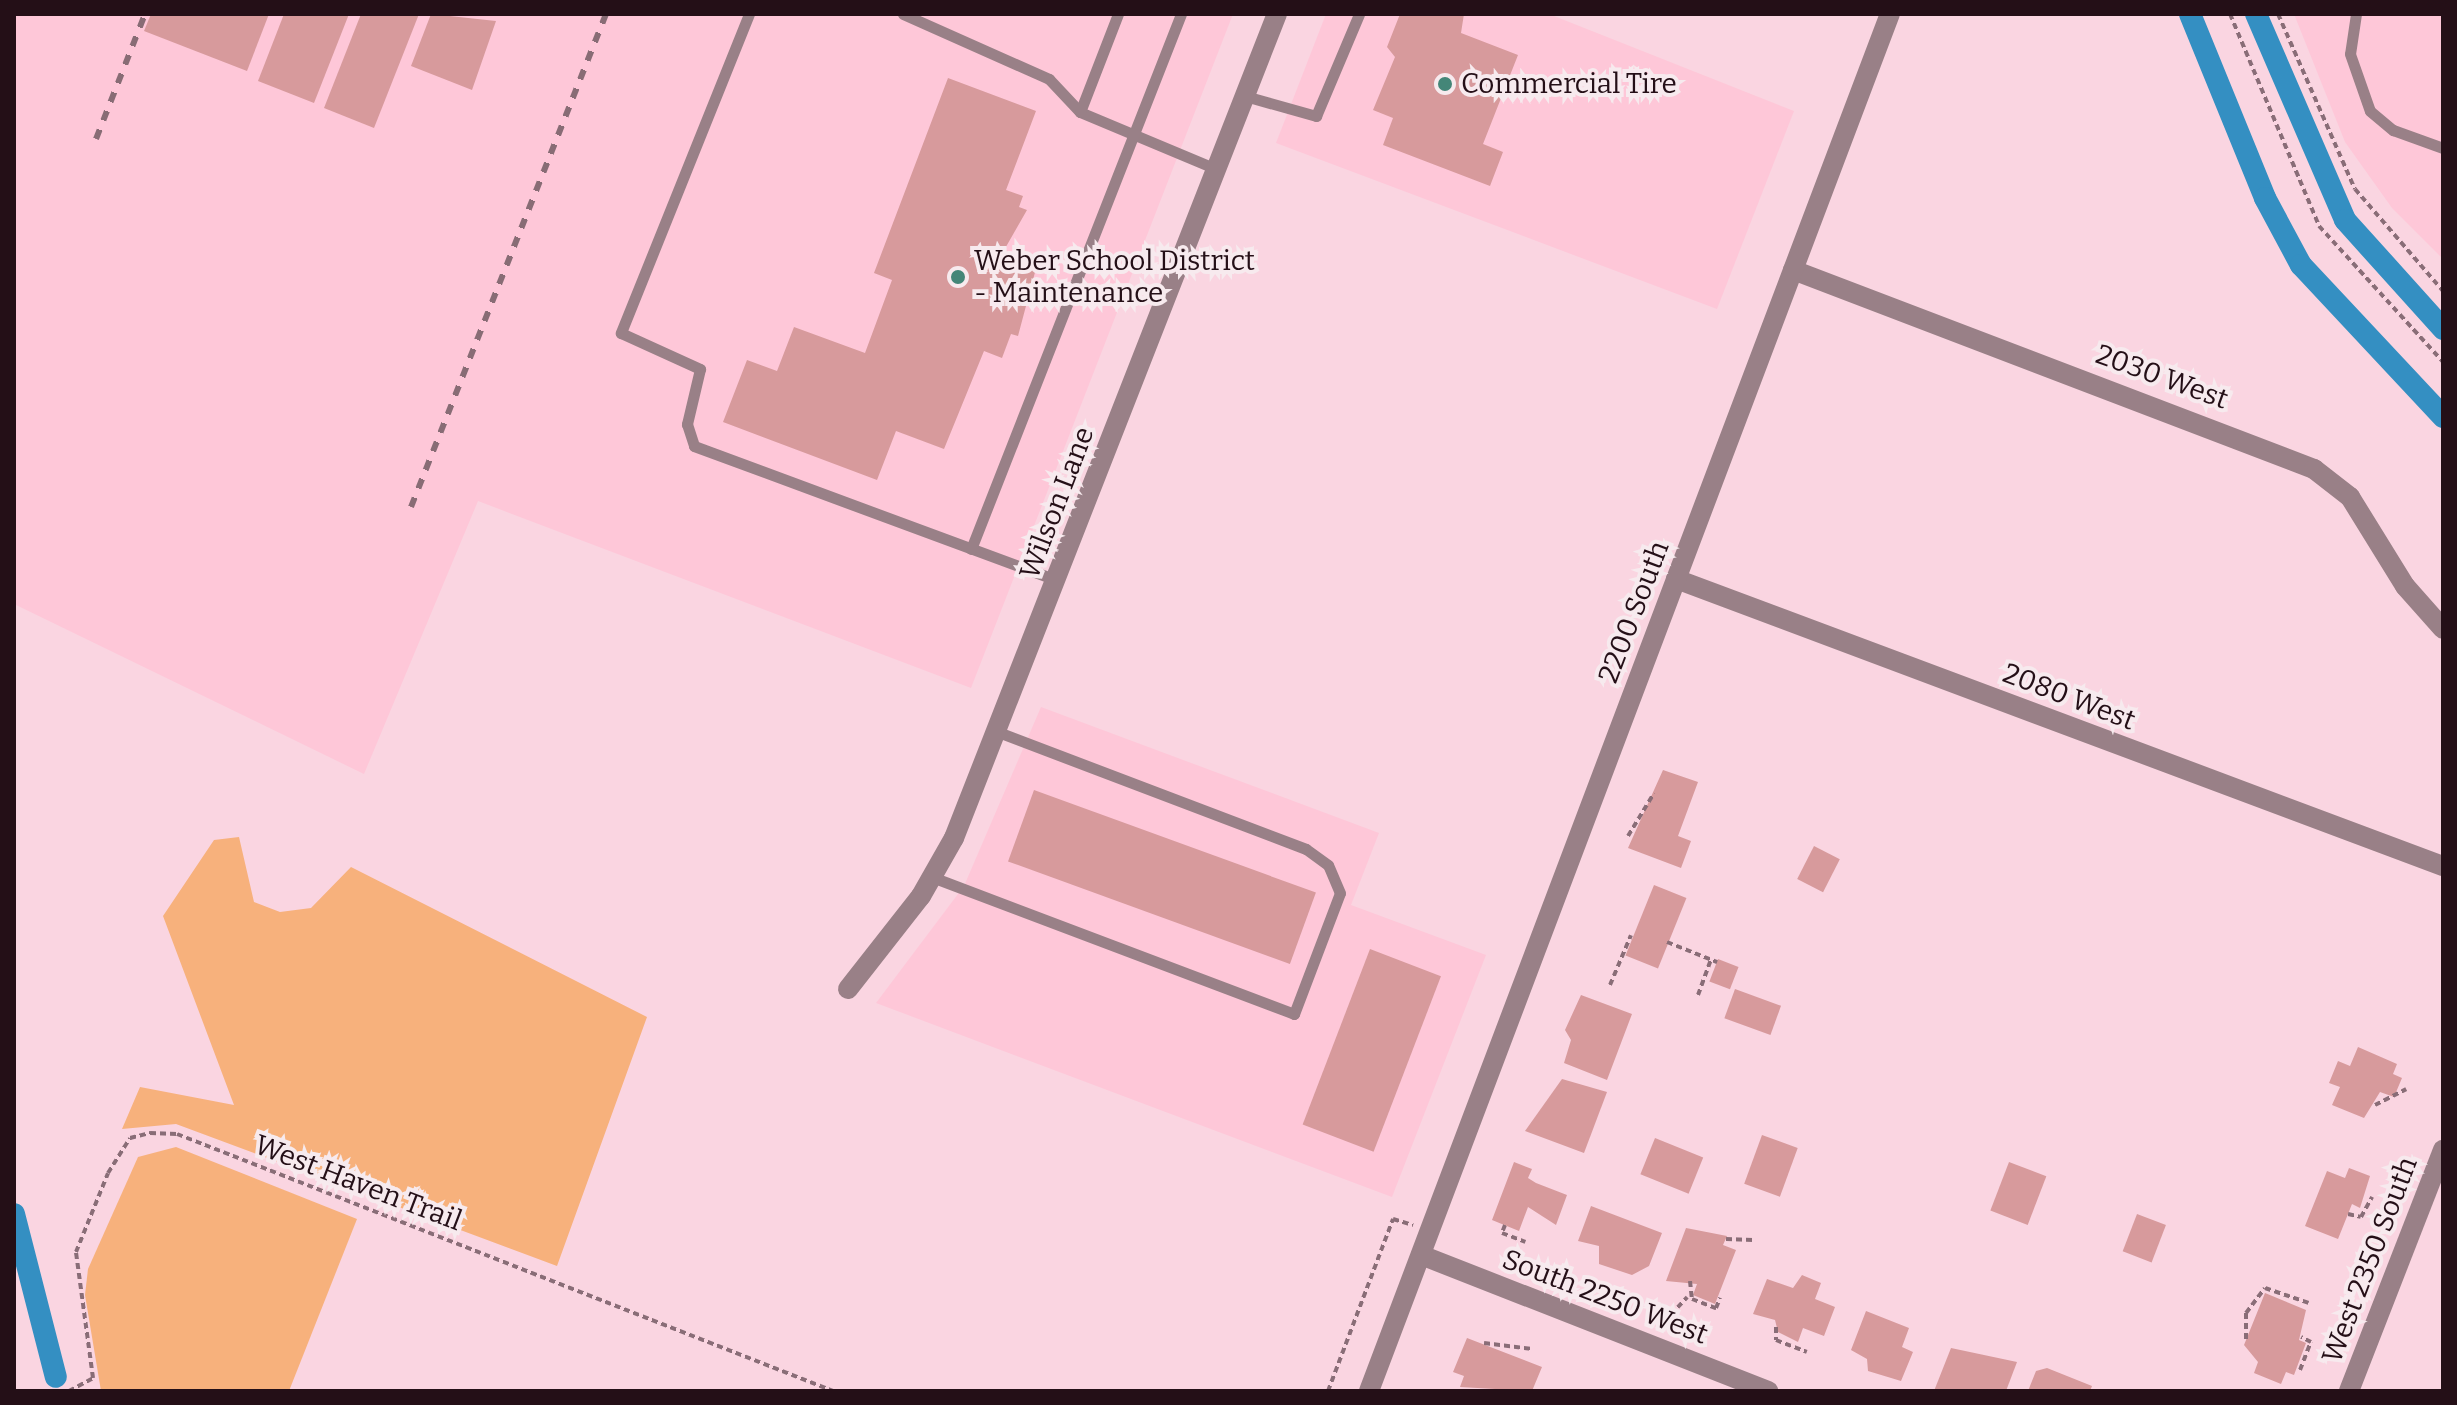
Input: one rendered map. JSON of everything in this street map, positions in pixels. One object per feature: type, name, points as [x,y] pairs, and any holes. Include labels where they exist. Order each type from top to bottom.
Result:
[{"type":"street","name":"Wilson Lane","points":[[848,989],[932,877],[998,732],[1277,14]]},
{"type":"street","name":"2200 South","points":[[1369,1391],[1421,1255],[1424,1228],[1676,579],[1890,14]]},
{"type":"street","name":"2030 West","points":[[1793,270],[2314,469],[2350,497],[2405,586],[2443,629]]},
{"type":"street","name":"2080 West","points":[[1676,579],[2443,866]]},
{"type":"street","name":"West 2350 South","points":[[2349,1391],[2443,1150]]},
{"type":"street","name":"South 2250 West","points":[[1421,1255],[1768,1391]]},
{"type":"lane","points":[[749,14],[621,333],[700,369],[687,424],[694,446],[1057,580]]},
{"type":"lane","points":[[903,14],[1049,79],[1080,112],[1216,169]]},
{"type":"lane","points":[[1080,112],[1118,14]]},
{"type":"lane","points":[[971,549],[1181,14]]},
{"type":"lane","points":[[1245,96],[1316,116],[1359,14]]},
{"type":"lane","points":[[2356,14],[2350,54],[2370,111],[2393,130],[2443,148]]},
{"type":"lane","points":[[932,877],[1294,1014],[1340,893],[1328,865],[1306,849],[998,732]]},
{"type":"path","points":[[2230,14],[2319,226],[2443,362]]},
{"type":"path","points":[[2278,14],[2355,189],[2443,291]]},
{"type":"path","points":[[1628,836],[1654,793]]},
{"type":"path","points":[[1610,985],[1631,935]]},
{"type":"path","points":[[1667,942],[1714,961],[1698,995]]},
{"type":"path","points":[[2375,1105],[2406,1089]]},
{"type":"path","name":"West Haven Trail","points":[[71,1390],[93,1378],[76,1252],[108,1173],[130,1138],[150,1133],[177,1134],[833,1391]]},
{"type":"path","points":[[2348,1214],[2361,1217],[2372,1197]]},
{"type":"path","points":[[1328,1391],[1393,1219],[1424,1228]]},
{"type":"path","points":[[1505,1225],[1502,1233],[1525,1242]]},
{"type":"path","points":[[1726,1239],[1753,1240]]},
{"type":"path","points":[[1664,1322],[1687,1296],[1690,1281]]},
{"type":"path","points":[[2246,1339],[2246,1313],[2265,1288],[2309,1303]]},
{"type":"path","points":[[1687,1296],[1716,1308],[1720,1298]]},
{"type":"path","points":[[1776,1327],[1776,1340],[1807,1352]]},
{"type":"path","points":[[2300,1370],[2311,1342],[2301,1337]]},
{"type":"path","points":[[1484,1343],[1533,1349]]},
{"type":"path","points":[[1017,1391],[1059,1391]]},
{"type":"shaded area","points":[[14,14],[1233,14],[971,688],[478,501],[364,774],[14,604]]},
{"type":"shaded area","points":[[1326,14],[1549,14],[1794,111],[1717,309],[1276,143]]},
{"type":"shaded area","points":[[2294,14],[2443,14],[2443,259],[2392,208],[2345,142]]},
{"type":"shaded area","points":[[1041,707],[1379,833],[1351,905],[1486,955],[1392,1197],[876,1003],[964,886]]},
{"type":"shaded area","points":[[239,837],[254,902],[280,912],[311,908],[351,867],[647,1017],[557,1266],[176,1124],[122,1129],[140,1087],[234,1105],[163,916],[214,840]]},
{"type":"shaded area","points":[[176,1147],[357,1219],[289,1391],[101,1391],[85,1295],[88,1269],[138,1157]]},
{"type":"building","points":[[151,14],[269,14],[247,71],[144,31]]},
{"type":"building","points":[[284,14],[349,14],[314,103],[258,81]]},
{"type":"building","points":[[361,14],[419,14],[374,128],[324,108]]},
{"type":"building","points":[[431,14],[496,21],[472,90],[411,66]]},
{"type":"building","name":"Commercial Tire","points":[[1400,14],[1464,14],[1461,33],[1518,55],[1483,144],[1503,152],[1490,186],[1383,145],[1393,118],[1373,110],[1395,57],[1387,47]]},
{"type":"building","name":"Weber School District - Maintenance","points":[[948,78],[1036,111],[1006,190],[1023,196],[1019,207],[1027,210],[1003,252],[1038,261],[1018,336],[1011,334],[1002,358],[984,351],[944,449],[896,431],[877,480],[723,422],[747,360],[777,371],[794,327],[865,353],[892,280],[874,273]]},
{"type":"building","points":[[1663,770],[1698,782],[1678,836],[1691,841],[1681,868],[1628,848]]},
{"type":"building","points":[[1034,790],[1316,893],[1290,964],[1008,861]]},
{"type":"building","points":[[1814,846],[1840,859],[1823,892],[1797,879]]},
{"type":"building","points":[[1654,885],[1686,898],[1658,969],[1626,955]]},
{"type":"building","points":[[1370,949],[1441,976],[1374,1152],[1303,1125]]},
{"type":"building","points":[[1718,959],[1739,967],[1730,989],[1709,981]]},
{"type":"building","points":[[1735,989],[1781,1006],[1770,1035],[1724,1018]]},
{"type":"building","points":[[1581,995],[1632,1014],[1607,1080],[1564,1063],[1571,1040],[1565,1030]]},
{"type":"building","points":[[2358,1047],[2397,1064],[2393,1074],[2402,1078],[2394,1097],[2380,1092],[2364,1118],[2332,1105],[2340,1087],[2329,1083],[2338,1061],[2350,1066]]},
{"type":"building","points":[[1562,1079],[1607,1092],[1584,1153],[1525,1131]]},
{"type":"building","points":[[1762,1135],[1798,1148],[1780,1197],[1744,1184]]},
{"type":"building","points":[[1655,1138],[1703,1157],[1689,1194],[1640,1174]]},
{"type":"building","points":[[1514,1162],[1532,1169],[1528,1178],[1536,1183],[1567,1195],[1556,1225],[1528,1207],[1519,1231],[1492,1220]]},
{"type":"building","points":[[2009,1162],[2046,1176],[2028,1225],[1990,1211]]},
{"type":"building","points":[[2349,1168],[2370,1176],[2360,1208],[2352,1204],[2338,1239],[2305,1226],[2327,1171],[2345,1178]]},
{"type":"building","points":[[1591,1206],[1662,1233],[1649,1266],[1632,1275],[1599,1264],[1599,1246],[1578,1241]]},
{"type":"building","points":[[2137,1214],[2166,1225],[2152,1262],[2123,1251]]},
{"type":"building","points":[[1686,1228],[1727,1236],[1723,1245],[1736,1250],[1715,1304],[1693,1295],[1697,1284],[1666,1281]]},
{"type":"building","points":[[1802,1275],[1821,1283],[1815,1299],[1835,1307],[1824,1336],[1803,1328],[1798,1342],[1778,1332],[1775,1320],[1753,1314],[1767,1279],[1793,1288]]},
{"type":"building","points":[[2265,1293],[2306,1310],[2299,1340],[2306,1343],[2294,1375],[2286,1372],[2281,1384],[2254,1373],[2258,1362],[2244,1345]]},
{"type":"building","points":[[1866,1311],[1909,1328],[1902,1347],[1913,1352],[1901,1381],[1868,1371],[1867,1359],[1851,1350]]},
{"type":"building","points":[[1467,1338],[1542,1367],[1532,1391],[1460,1387],[1464,1376],[1453,1372]]},
{"type":"building","points":[[1951,1348],[2017,1362],[2006,1391],[1934,1391]]},
{"type":"building","points":[[2047,1368],[2092,1386],[2090,1391],[2028,1391],[2036,1371]]},
{"type":"waterway","points":[[2190,14],[2265,198],[2301,265],[2443,417]]},
{"type":"waterway","points":[[2256,14],[2345,220],[2443,329]]},
{"type":"waterway","points":[[14,1214],[56,1377]]},
{"type":"railway","points":[[96,139],[145,14]]},
{"type":"railway","points":[[411,507],[606,14]]},
{"type":"place","name":"Commercial Tire","points":[[1445,84]]},
{"type":"place","name":"Weber School District - Maintenance","points":[[958,277]]}]
